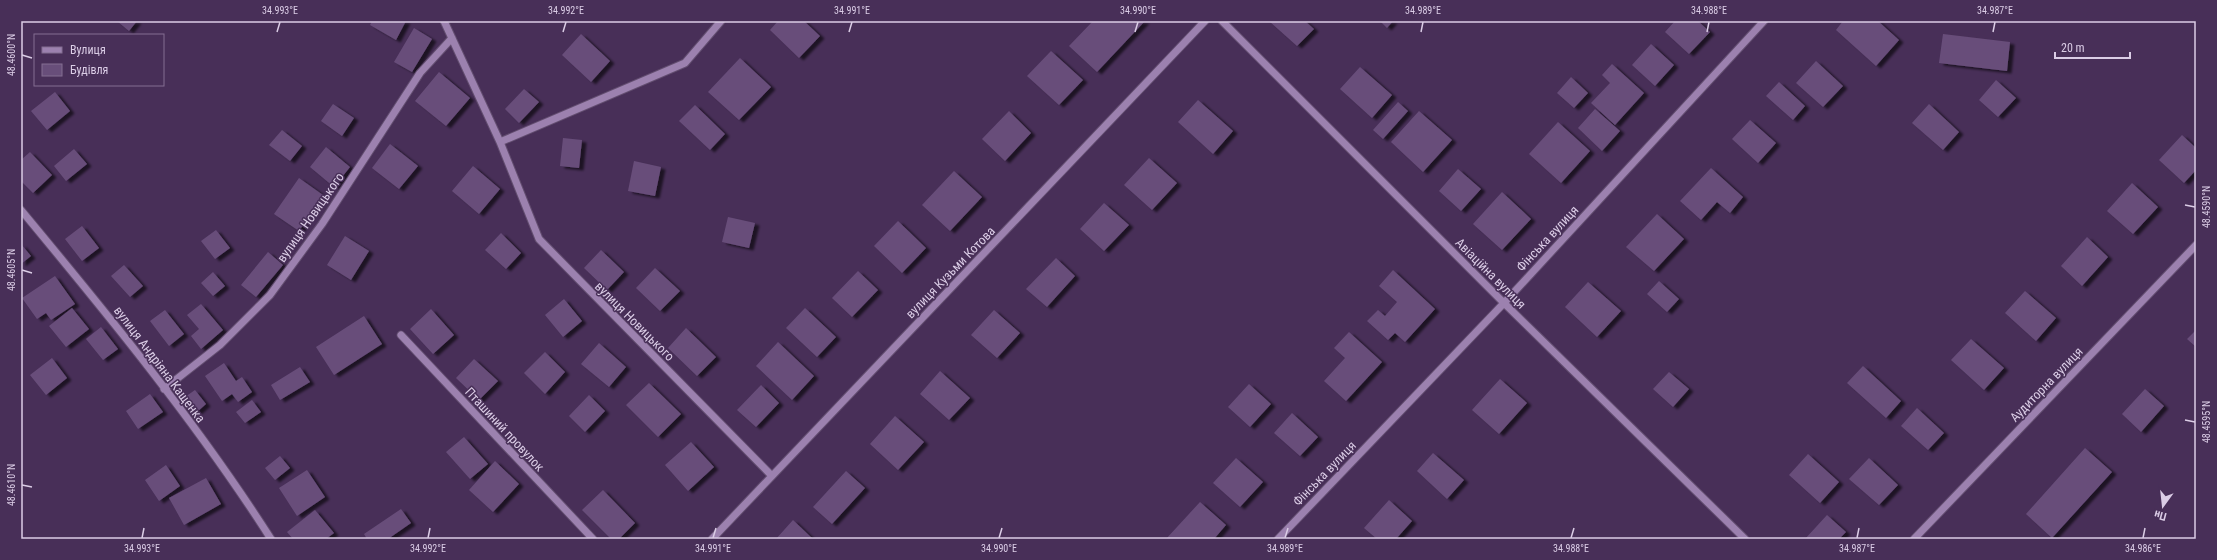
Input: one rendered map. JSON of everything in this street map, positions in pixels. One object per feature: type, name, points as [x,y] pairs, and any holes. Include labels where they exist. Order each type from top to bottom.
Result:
[{"type":"street","name":"вулиця Новицького","points":[[444,21],[500,142],[538,239],[772,476]]},
{"type":"street","points":[[500,142],[685,63],[721,21]]},
{"type":"street","name":"вулиця Кузьми Котова","points":[[712,539],[1205,21]]},
{"type":"street","name":"Авіаційна вулиця","points":[[1222,21],[1504,302],[1745,539]]},
{"type":"street","name":"Фінська вулиця","points":[[1278,539],[1504,302],[1764,21]]},
{"type":"street","name":"вулиця Новицького","points":[[164,389],[220,345],[270,295],[322,224],[420,73],[452,38]]},
{"type":"street","name":"вулиця Андріяна Кащенка","points":[[21,210],[119,329],[242,493],[271,539]]},
{"type":"street","name":"Аудиторна вулиця","points":[[1914,539],[2196,246]]},
{"type":"street","name":"Пташиний провулок","points":[[401,335],[592,539]]},
{"type":"building","points":[[117,21],[137,21],[129,31]]},
{"type":"building","points":[[372,21],[406,21],[396,40],[370,25]]},
{"type":"building","points":[[778,21],[804,21],[820,36],[799,58],[770,30]]},
{"type":"building","points":[[1093,21],[1145,21],[1097,72],[1069,46]]},
{"type":"building","points":[[1269,21],[1305,21],[1314,29],[1297,46]]},
{"type":"building","points":[[1380,21],[1393,21],[1387,28]]},
{"type":"building","points":[[1675,21],[1698,21],[1710,32],[1689,54],[1665,32]]},
{"type":"building","points":[[1843,21],[1878,21],[1899,40],[1876,66],[1836,30]]},
{"type":"building","points":[[414,28],[432,39],[412,72],[394,62]]},
{"type":"building","points":[[581,34],[610,61],[591,82],[562,55]]},
{"type":"building","points":[[1943,34],[2010,42],[2007,71],[1939,63]]},
{"type":"building","points":[[1651,44],[1674,65],[1655,86],[1632,65]]},
{"type":"building","points":[[1051,51],[1083,80],[1059,105],[1027,76]]},
{"type":"building","points":[[740,58],[771,87],[739,120],[708,92]]},
{"type":"building","points":[[1816,61],[1843,86],[1823,107],[1796,83]]},
{"type":"building","points":[[1612,64],[1644,93],[1615,125],[1591,103],[1610,83],[1602,75]]},
{"type":"building","points":[[1360,67],[1392,95],[1372,118],[1340,89]]},
{"type":"building","points":[[439,72],[470,98],[446,126],[415,101]]},
{"type":"building","points":[[1571,77],[1588,93],[1574,108],[1557,93]]},
{"type":"building","points":[[1996,80],[2016,98],[1998,117],[1979,100]]},
{"type":"building","points":[[1779,82],[1805,106],[1793,120],[1766,96]]},
{"type":"building","points":[[524,89],[539,102],[519,123],[505,109]]},
{"type":"building","points":[[55,92],[70,111],[47,130],[31,111]]},
{"type":"building","points":[[1198,100],[1233,131],[1213,154],[1178,122]]},
{"type":"building","points":[[1398,102],[1408,111],[1383,139],[1373,130]]},
{"type":"building","points":[[333,104],[354,118],[342,136],[321,121]]},
{"type":"building","points":[[1929,104],[1959,132],[1943,150],[1912,123]]},
{"type":"building","points":[[695,105],[725,134],[710,150],[679,121]]},
{"type":"building","points":[[1595,109],[1620,131],[1602,151],[1578,128]]},
{"type":"building","points":[[1009,111],[1031,133],[1005,161],[982,139]]},
{"type":"building","points":[[1419,111],[1452,140],[1423,172],[1391,142]]},
{"type":"building","points":[[1750,120],[1776,143],[1758,163],[1732,139]]},
{"type":"building","points":[[1558,122],[1590,151],[1561,183],[1529,154]]},
{"type":"building","points":[[282,130],[302,146],[290,161],[269,145]]},
{"type":"building","points":[[2182,135],[2196,148],[2196,170],[2184,183],[2159,160]]},
{"type":"building","points":[[563,138],[582,140],[579,168],[560,166]]},
{"type":"building","points":[[390,144],[418,166],[399,189],[372,168]]},
{"type":"building","points":[[326,147],[350,167],[334,187],[310,167]]},
{"type":"building","points":[[74,149],[87,164],[66,181],[54,166]]},
{"type":"building","points":[[30,152],[52,175],[33,193],[21,181],[21,160]]},
{"type":"building","points":[[1149,158],[1177,183],[1152,210],[1124,185]]},
{"type":"building","points":[[634,161],[661,167],[655,196],[628,191]]},
{"type":"building","points":[[473,166],[500,189],[479,214],[452,191]]},
{"type":"building","points":[[1711,168],[1743,197],[1730,213],[1717,202],[1701,220],[1680,201]]},
{"type":"building","points":[[1458,169],[1481,189],[1461,211],[1439,191]]},
{"type":"building","points":[[954,171],[982,197],[950,231],[922,205]]},
{"type":"building","points":[[299,178],[323,195],[299,231],[274,214]]},
{"type":"building","points":[[2132,183],[2158,207],[2133,234],[2107,211]]},
{"type":"building","points":[[1502,192],[1531,219],[1502,250],[1473,224]]},
{"type":"building","points":[[1104,203],[1129,225],[1104,251],[1080,229]]},
{"type":"building","points":[[1657,214],[1684,239],[1654,271],[1626,247]]},
{"type":"building","points":[[728,217],[755,223],[749,248],[722,242]]},
{"type":"building","points":[[898,221],[926,248],[902,273],[874,246]]},
{"type":"building","points":[[82,226],[99,248],[82,261],[65,239]]},
{"type":"building","points":[[216,230],[230,248],[215,259],[201,241]]},
{"type":"building","points":[[501,233],[521,253],[506,269],[485,250]]},
{"type":"building","points":[[345,236],[369,251],[351,280],[327,265]]},
{"type":"building","points":[[2087,237],[2108,257],[2082,286],[2061,266]]},
{"type":"building","points":[[21,244],[31,256],[21,264]]},
{"type":"building","points":[[601,250],[624,272],[607,290],[584,268]]},
{"type":"building","points":[[268,252],[283,265],[256,297],[241,285]]},
{"type":"building","points":[[1056,258],[1075,276],[1047,307],[1026,289]]},
{"type":"building","points":[[124,265],[143,286],[130,297],[111,276]]},
{"type":"building","points":[[655,268],[680,291],[660,311],[636,288]]},
{"type":"building","points":[[1393,270],[1435,309],[1405,342],[1395,333],[1388,340],[1367,321],[1378,310],[1385,316],[1397,302],[1379,286]]},
{"type":"building","points":[[858,271],[878,290],[852,317],[832,298]]},
{"type":"building","points":[[213,272],[225,286],[213,296],[201,283]]},
{"type":"building","points":[[55,276],[75,304],[51,320],[46,313],[37,319],[22,298]]},
{"type":"building","points":[[1659,281],[1679,299],[1667,312],[1647,294]]},
{"type":"building","points":[[1588,282],[1621,311],[1597,337],[1565,307]]},
{"type":"building","points":[[2025,291],[2056,318],[2036,341],[2005,313]]},
{"type":"building","points":[[564,299],[582,321],[563,337],[545,315]]},
{"type":"building","points":[[201,304],[223,330],[201,349],[191,336],[199,329],[187,315]]},
{"type":"building","points":[[72,308],[89,329],[66,347],[49,326]]},
{"type":"building","points":[[805,308],[836,337],[817,357],[786,328]]},
{"type":"building","points":[[431,309],[454,335],[433,354],[410,329]]},
{"type":"building","points":[[165,310],[184,334],[169,346],[150,321]]},
{"type":"building","points":[[994,310],[1020,333],[997,358],[971,335]]},
{"type":"building","points":[[364,316],[382,344],[334,375],[316,347]]},
{"type":"building","points":[[101,327],[118,349],[103,360],[86,339]]},
{"type":"building","points":[[686,328],[716,357],[697,376],[668,348]]},
{"type":"building","points":[[2196,330],[2196,347],[2187,339]]},
{"type":"building","points":[[1349,332],[1382,362],[1346,401],[1324,381],[1345,358],[1334,348]]},
{"type":"building","points":[[1971,339],[2004,368],[1984,390],[1951,360]]},
{"type":"building","points":[[778,342],[814,376],[792,400],[756,366]]},
{"type":"building","points":[[599,343],[626,367],[609,387],[581,364]]},
{"type":"building","points":[[545,352],[565,372],[545,394],[524,373]]},
{"type":"building","points":[[52,358],[67,378],[46,395],[30,375]]},
{"type":"building","points":[[474,359],[498,381],[479,400],[456,378]]},
{"type":"building","points":[[224,363],[236,381],[242,377],[252,392],[238,402],[232,394],[222,401],[205,376]]},
{"type":"building","points":[[1863,366],[1901,401],[1886,418],[1847,383]]},
{"type":"building","points":[[300,367],[310,382],[280,400],[271,385]]},
{"type":"building","points":[[940,371],[970,398],[949,420],[920,394]]},
{"type":"building","points":[[1669,372],[1689,389],[1673,407],[1653,389]]},
{"type":"building","points":[[1500,379],[1527,403],[1499,434],[1472,410]]},
{"type":"building","points":[[649,383],[681,414],[658,437],[626,405]]},
{"type":"building","points":[[1249,384],[1271,404],[1250,427],[1228,407]]},
{"type":"building","points":[[761,385],[779,403],[756,427],[737,410]]},
{"type":"building","points":[[2145,389],[2164,406],[2141,432],[2122,414]]},
{"type":"building","points":[[195,390],[206,404],[197,412],[185,397]]},
{"type":"building","points":[[150,394],[163,412],[138,429],[126,411]]},
{"type":"building","points":[[589,395],[605,411],[585,432],[569,416]]},
{"type":"building","points":[[252,400],[261,412],[245,423],[236,412]]},
{"type":"building","points":[[1917,408],[1944,433],[1928,450],[1901,426]]},
{"type":"building","points":[[1292,413],[1318,437],[1300,456],[1274,433]]},
{"type":"building","points":[[895,416],[924,442],[898,470],[870,444]]},
{"type":"building","points":[[464,437],[488,464],[470,479],[446,452]]},
{"type":"building","points":[[691,442],[714,467],[688,491],[665,465]]},
{"type":"building","points":[[2085,448],[2112,472],[2052,538],[2026,514]]},
{"type":"building","points":[[1433,453],[1464,480],[1447,499],[1417,471]]},
{"type":"building","points":[[1808,454],[1839,482],[1820,503],[1789,475]]},
{"type":"building","points":[[280,456],[290,468],[275,480],[265,468]]},
{"type":"building","points":[[1236,458],[1263,482],[1240,507],[1213,483]]},
{"type":"building","points":[[1869,458],[1898,485],[1879,505],[1849,479]]},
{"type":"building","points":[[495,461],[519,484],[493,512],[469,490]]},
{"type":"building","points":[[166,465],[180,486],[159,501],[145,480]]},
{"type":"building","points":[[307,470],[325,497],[297,516],[279,488]]},
{"type":"building","points":[[846,471],[865,488],[832,524],[813,507]]},
{"type":"building","points":[[206,478],[221,504],[184,525],[169,498]]},
{"type":"building","points":[[603,490],[635,523],[619,539],[611,539],[582,510]]},
{"type":"building","points":[[1389,500],[1412,521],[1396,539],[1377,539],[1364,528]]},
{"type":"building","points":[[1200,502],[1226,525],[1214,539],[1166,539]]},
{"type":"building","points":[[401,509],[411,523],[388,539],[367,539],[364,534]]},
{"type":"building","points":[[315,510],[334,533],[326,539],[293,539],[287,532]]},
{"type":"building","points":[[1827,515],[1846,532],[1839,539],[1805,539]]},
{"type":"building","points":[[793,520],[813,539],[776,539]]}]
